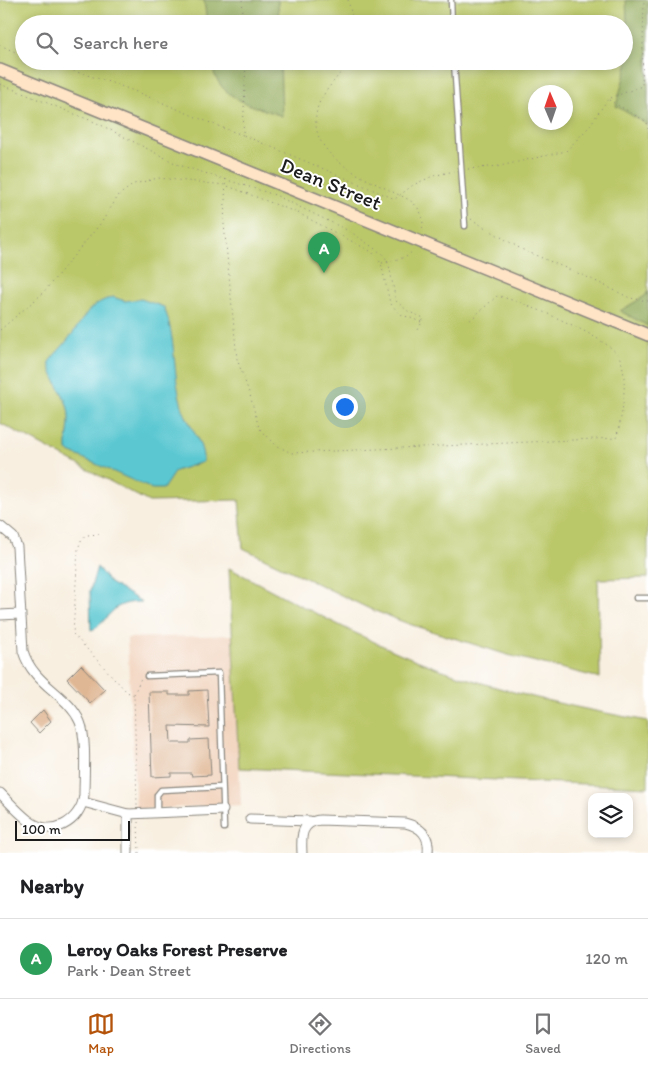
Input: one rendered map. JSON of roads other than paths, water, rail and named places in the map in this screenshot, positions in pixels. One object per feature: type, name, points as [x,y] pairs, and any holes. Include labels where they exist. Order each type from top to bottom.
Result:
[{"type":"street","name":"Dean Street","points":[[0,70],[648,335]]},
{"type":"street","points":[[0,526],[13,537],[17,548],[20,614],[23,651],[26,663],[32,672],[72,710],[82,728],[83,802],[74,818],[67,825],[41,828],[28,821],[0,793]]},
{"type":"street","points":[[0,615],[20,614]]},
{"type":"street","points":[[83,802],[128,814],[223,810]]},
{"type":"street","points":[[128,814],[128,853]]},
{"type":"street","points":[[250,819],[414,825],[423,831],[428,840],[428,853]]},
{"type":"street","points":[[302,853],[304,827],[310,821]]},
{"type":"lane","points":[[451,0],[452,15]]},
{"type":"lane","points":[[455,70],[465,226]]},
{"type":"lane","points":[[636,598],[648,598]]},
{"type":"lane","points":[[147,676],[219,673],[224,828]]},
{"type":"lane","points":[[157,813],[157,795],[160,790],[222,787]]},
{"type":"water","points":[[113,297],[125,301],[141,299],[164,307],[168,319],[179,394],[184,413],[199,441],[203,462],[175,471],[163,489],[152,489],[67,451],[68,411],[65,399],[52,373],[49,362],[67,341],[86,313],[97,304]]},
{"type":"water","points":[[97,567],[110,583],[142,602],[121,605],[97,627],[91,630],[90,591]]},
{"type":"place","name":"Leroy Oaks Forest Preserve","points":[[324,273]]}]
